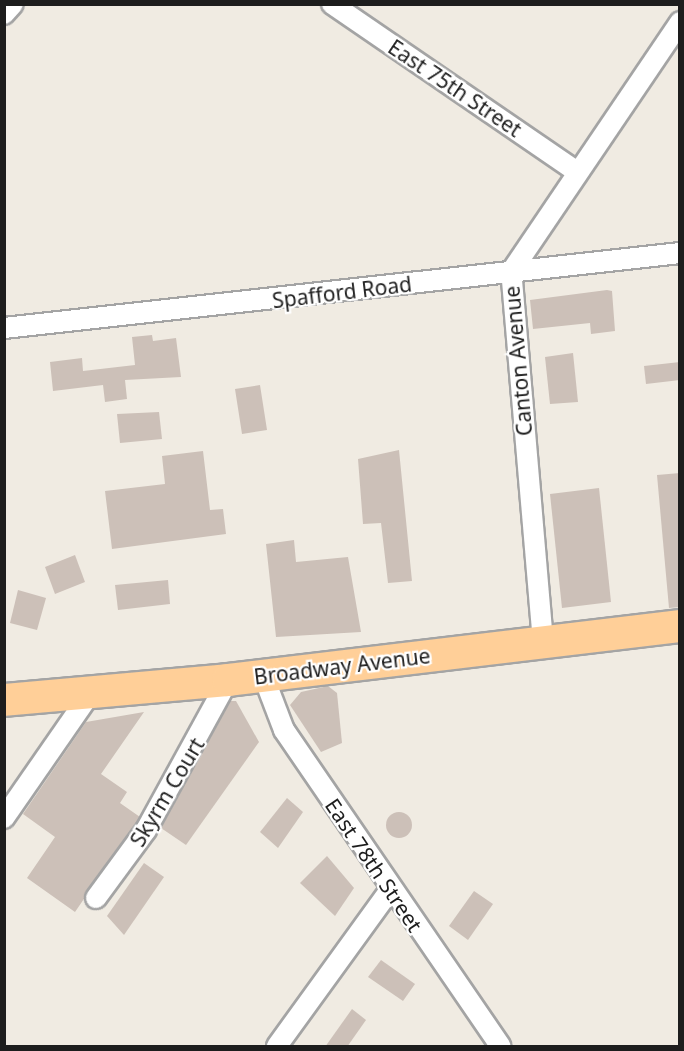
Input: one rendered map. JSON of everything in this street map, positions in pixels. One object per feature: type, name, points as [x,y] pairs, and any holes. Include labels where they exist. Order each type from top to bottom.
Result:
[{"type":"main road","name":"Broadway Avenue","points":[[4,700],[228,680],[680,626]]},
{"type":"street","name":"East 75th Street","points":[[332,4],[577,172]]},
{"type":"street","points":[[4,6],[13,5]]},
{"type":"street","points":[[4,14],[13,5]]},
{"type":"street","name":"Canton Avenue","points":[[543,642],[511,272],[680,22]]},
{"type":"street","name":"Spafford Road","points":[[4,328],[680,253]]},
{"type":"street","name":"East 78th Street","points":[[263,675],[284,730],[389,891],[500,1047]]},
{"type":"street","name":"Skyrm Court","points":[[96,898],[146,830],[228,680]]},
{"type":"street","points":[[4,818],[92,691]]},
{"type":"street","points":[[277,1047],[389,891]]},
{"type":"building","points":[[612,291],[615,331],[591,334],[590,323],[533,329],[530,300]]},
{"type":"building","points":[[152,335],[153,341],[176,338],[181,377],[125,380],[127,399],[105,402],[103,385],[53,391],[50,362],[82,358],[83,371],[135,365],[132,337]]},
{"type":"building","points":[[573,353],[578,402],[550,404],[545,357]]},
{"type":"building","points":[[680,362],[680,380],[646,384],[644,366]]},
{"type":"building","points":[[260,385],[267,430],[242,434],[235,389]]},
{"type":"building","points":[[159,412],[162,439],[120,443],[117,414]]},
{"type":"building","points":[[399,450],[412,581],[388,583],[381,523],[363,524],[358,459]]},
{"type":"building","points":[[203,451],[210,510],[223,509],[226,534],[112,549],[105,491],[165,484],[162,456]]},
{"type":"building","points":[[680,473],[680,607],[669,608],[657,475]]},
{"type":"building","points":[[599,488],[611,602],[562,608],[550,494]]},
{"type":"building","points":[[294,540],[296,562],[348,557],[361,632],[276,637],[266,544]]},
{"type":"building","points":[[75,555],[85,582],[55,594],[45,567]]},
{"type":"building","points":[[168,580],[170,604],[118,610],[115,585]]},
{"type":"building","points":[[18,590],[46,598],[37,630],[10,623]]},
{"type":"building","points":[[328,686],[337,693],[342,743],[321,752],[290,705],[301,692]]},
{"type":"building","points":[[230,701],[236,701],[259,742],[186,845],[161,828]]},
{"type":"building","points":[[144,712],[101,774],[127,792],[120,803],[140,817],[75,912],[27,878],[55,837],[23,814],[86,722]]},
{"type":"building","points":[[287,798],[303,812],[278,848],[260,832]]},
{"type":"building","points":[[399,812],[408,816],[412,825],[408,834],[399,838],[390,834],[386,825],[390,816]]},
{"type":"building","points":[[327,856],[354,888],[335,916],[300,883]]},
{"type":"building","points":[[144,863],[164,877],[124,935],[107,916]]},
{"type":"building","points":[[474,891],[493,904],[468,940],[449,926]]},
{"type":"building","points":[[381,960],[415,984],[403,1001],[368,977]]},
{"type":"building","points":[[352,1009],[366,1020],[347,1047],[325,1047]]}]
